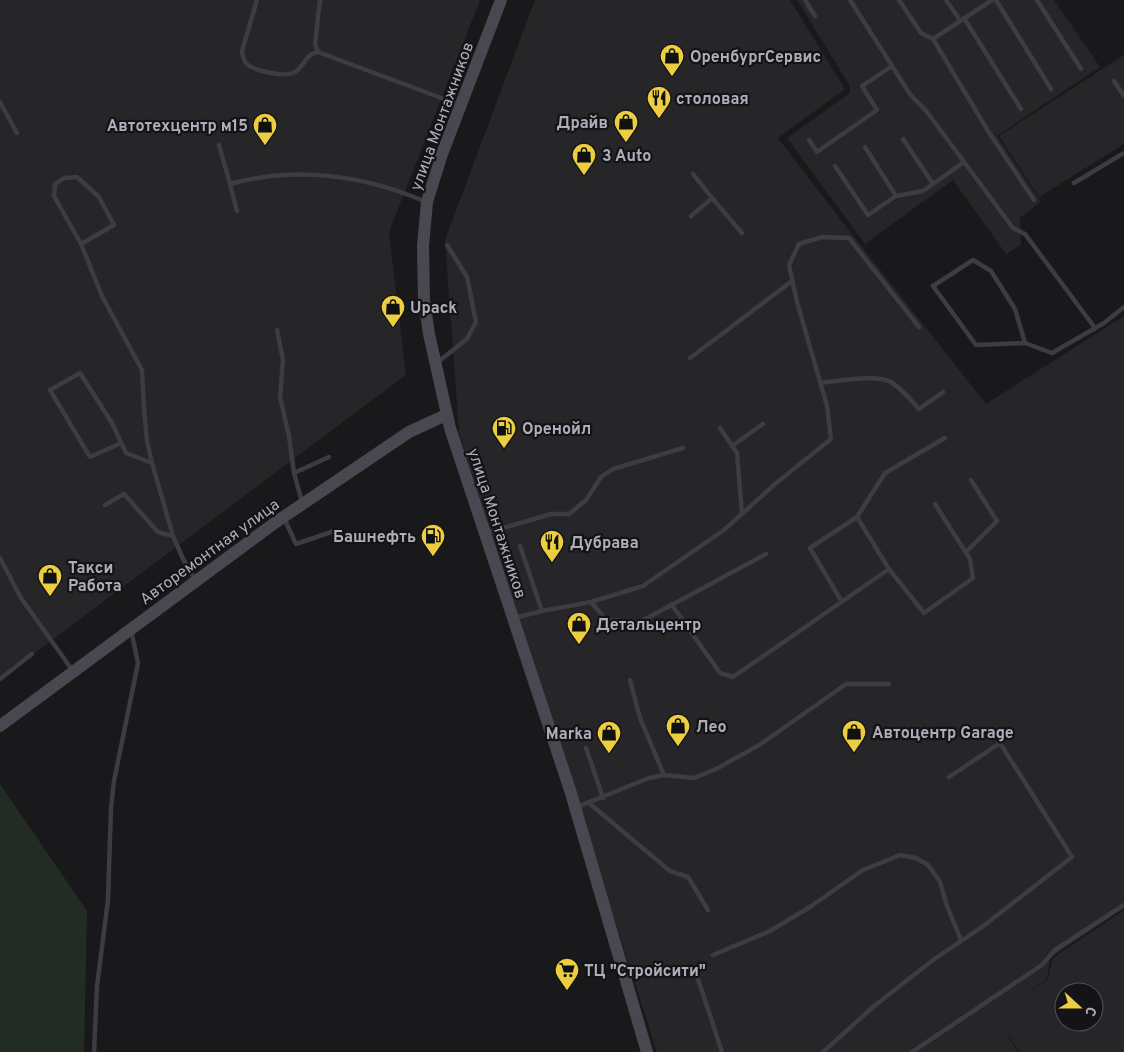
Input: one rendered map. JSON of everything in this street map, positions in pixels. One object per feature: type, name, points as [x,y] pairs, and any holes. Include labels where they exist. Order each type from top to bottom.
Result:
[{"type":"main road","name":"улица Монтажников","points":[[501,0],[442,154],[427,202],[423,246],[424,300],[434,364],[446,415],[575,807],[647,1052]]},
{"type":"main road","name":"Авторемонтная улица","points":[[0,726],[302,503],[409,432],[446,415]]},
{"type":"lane","points":[[257,0],[242,51],[243,58],[248,66],[275,74],[286,75],[295,72],[311,54],[318,52],[461,106]]},
{"type":"lane","points":[[318,52],[314,44],[320,0]]},
{"type":"lane","points":[[805,0],[815,16]]},
{"type":"lane","points":[[850,0],[910,94],[927,112],[1013,228],[1025,234],[1095,328]]},
{"type":"lane","points":[[899,0],[921,32],[933,39],[988,131],[1034,200]]},
{"type":"lane","points":[[946,0],[962,19],[1021,109]]},
{"type":"lane","points":[[933,39],[991,0],[1051,90]]},
{"type":"lane","points":[[1037,0],[1081,69]]},
{"type":"lane","points":[[809,140],[817,152],[878,110],[862,86],[892,66]]},
{"type":"lane","points":[[1114,80],[1124,96]]},
{"type":"lane","points":[[0,102],[18,133]]},
{"type":"lane","points":[[904,139],[933,184]]},
{"type":"lane","points":[[219,145],[237,211]]},
{"type":"lane","points":[[864,146],[896,196]]},
{"type":"lane","points":[[1074,182],[1124,153]]},
{"type":"lane","points":[[835,166],[868,215],[896,196],[924,191],[964,162]]},
{"type":"lane","points":[[693,174],[742,233]]},
{"type":"lane","points":[[230,184],[252,178],[326,175],[375,184],[409,194],[427,202]]},
{"type":"lane","points":[[82,244],[114,225],[99,196],[77,177],[64,178],[55,184],[54,196],[82,244],[102,296],[142,370],[147,441],[152,463],[173,536],[183,559],[196,580]]},
{"type":"lane","points":[[691,216],[712,198]]},
{"type":"lane","points":[[512,619],[542,611],[591,602],[643,586],[724,530],[775,484],[831,439],[827,406],[797,302],[789,265],[799,244],[822,237],[849,238],[919,327]]},
{"type":"lane","points":[[434,364],[467,339],[476,322],[467,277],[447,245]]},
{"type":"lane","points":[[1025,343],[1016,309],[991,271],[974,260],[933,286],[976,344],[1025,343],[1052,353],[1095,328],[1124,307]]},
{"type":"lane","points":[[690,358],[792,281]]},
{"type":"lane","points":[[277,330],[283,360],[280,397],[289,436],[294,473],[302,503]]},
{"type":"lane","points":[[121,443],[90,457],[50,390],[80,373],[112,424],[126,453],[152,463]]},
{"type":"lane","points":[[820,383],[861,378],[889,381],[907,395],[919,409],[943,392]]},
{"type":"lane","points":[[732,446],[763,424]]},
{"type":"lane","points":[[720,428],[736,453],[742,514]]},
{"type":"lane","points":[[842,602],[810,548],[857,517],[885,473],[945,438]]},
{"type":"lane","points":[[485,533],[551,514],[569,514],[586,500],[601,477],[613,469],[683,448]]},
{"type":"lane","points":[[294,473],[329,457]]},
{"type":"lane","points":[[966,552],[997,521],[971,480]]},
{"type":"lane","points":[[105,505],[124,494],[158,532],[173,536]]},
{"type":"lane","points":[[857,517],[890,570],[924,613],[973,578],[970,559],[935,504]]},
{"type":"lane","points":[[283,517],[296,544],[337,530]]},
{"type":"lane","points":[[520,546],[542,611]]},
{"type":"lane","points":[[591,602],[606,620],[640,622],[766,554]]},
{"type":"lane","points":[[1,560],[21,598],[74,672]]},
{"type":"lane","points":[[672,605],[720,673],[733,677],[890,570]]},
{"type":"lane","points":[[94,1052],[97,986],[108,900],[111,808],[114,781],[138,663],[131,628]]},
{"type":"lane","points":[[0,679],[32,654]]},
{"type":"lane","points":[[630,680],[640,718],[664,775]]},
{"type":"lane","points":[[575,807],[603,798],[649,778],[664,775],[694,778],[716,769],[761,744],[846,684],[889,684]]},
{"type":"lane","points":[[823,1052],[873,1007],[933,960],[982,927],[1072,857],[1000,743],[949,777]]},
{"type":"lane","points":[[586,748],[603,798]]},
{"type":"lane","points":[[590,802],[670,870],[688,877],[708,910]]},
{"type":"lane","points":[[713,955],[770,931],[810,908],[863,870],[900,855],[916,858],[928,865],[940,882],[947,906],[961,940]]},
{"type":"lane","points":[[912,1052],[1042,965],[1055,950],[1124,904]]},
{"type":"lane","points":[[694,967],[722,1052]]},
{"type":"shaded area","points":[[0,0],[480,0],[389,232],[406,375],[0,679]]},
{"type":"shaded area","points":[[535,0],[790,0],[845,89],[778,138],[986,404],[1124,316],[1124,908],[1050,958],[1047,979],[994,1016],[1048,979],[1053,958],[1124,910],[1124,1052],[1020,1052],[1002,1026],[1018,1052],[657,1052],[459,433],[445,240]]},
{"type":"shaded area","points":[[797,0],[1054,0],[1100,67],[997,136],[1041,202],[1020,218],[1021,245],[1006,254],[953,180],[865,244],[787,138],[850,93],[850,86]]},
{"type":"shaded area","points":[[1124,55],[1124,144],[1039,197],[999,136]]},
{"type":"shaded area","points":[[0,784],[87,911],[84,1052],[0,1052]]},
{"type":"place","name":"ОренбургСервис","points":[[672,77]]},
{"type":"place","name":"столовая","points":[[659,119]]},
{"type":"place","name":"Драйв","points":[[626,143]]},
{"type":"place","name":"Автотехцентр м15","points":[[265,146]]},
{"type":"place","name":"3 Auto","points":[[584,176]]},
{"type":"place","name":"Upack","points":[[393,328]]},
{"type":"place","name":"Оренойл","points":[[504,449]]},
{"type":"place","name":"Башнефть","points":[[433,557]]},
{"type":"place","name":"Дубрава","points":[[552,563]]},
{"type":"place","name":"Такси Работа","points":[[50,597]]},
{"type":"place","name":"Детальцентр","points":[[579,645]]},
{"type":"place","name":"Лео","points":[[678,747]]},
{"type":"place","name":"Автоцентр Garage","points":[[854,753]]},
{"type":"place","name":"Marka","points":[[609,754]]},
{"type":"place","name":"ТЦ \"Стройсити\"","points":[[567,991]]}]
